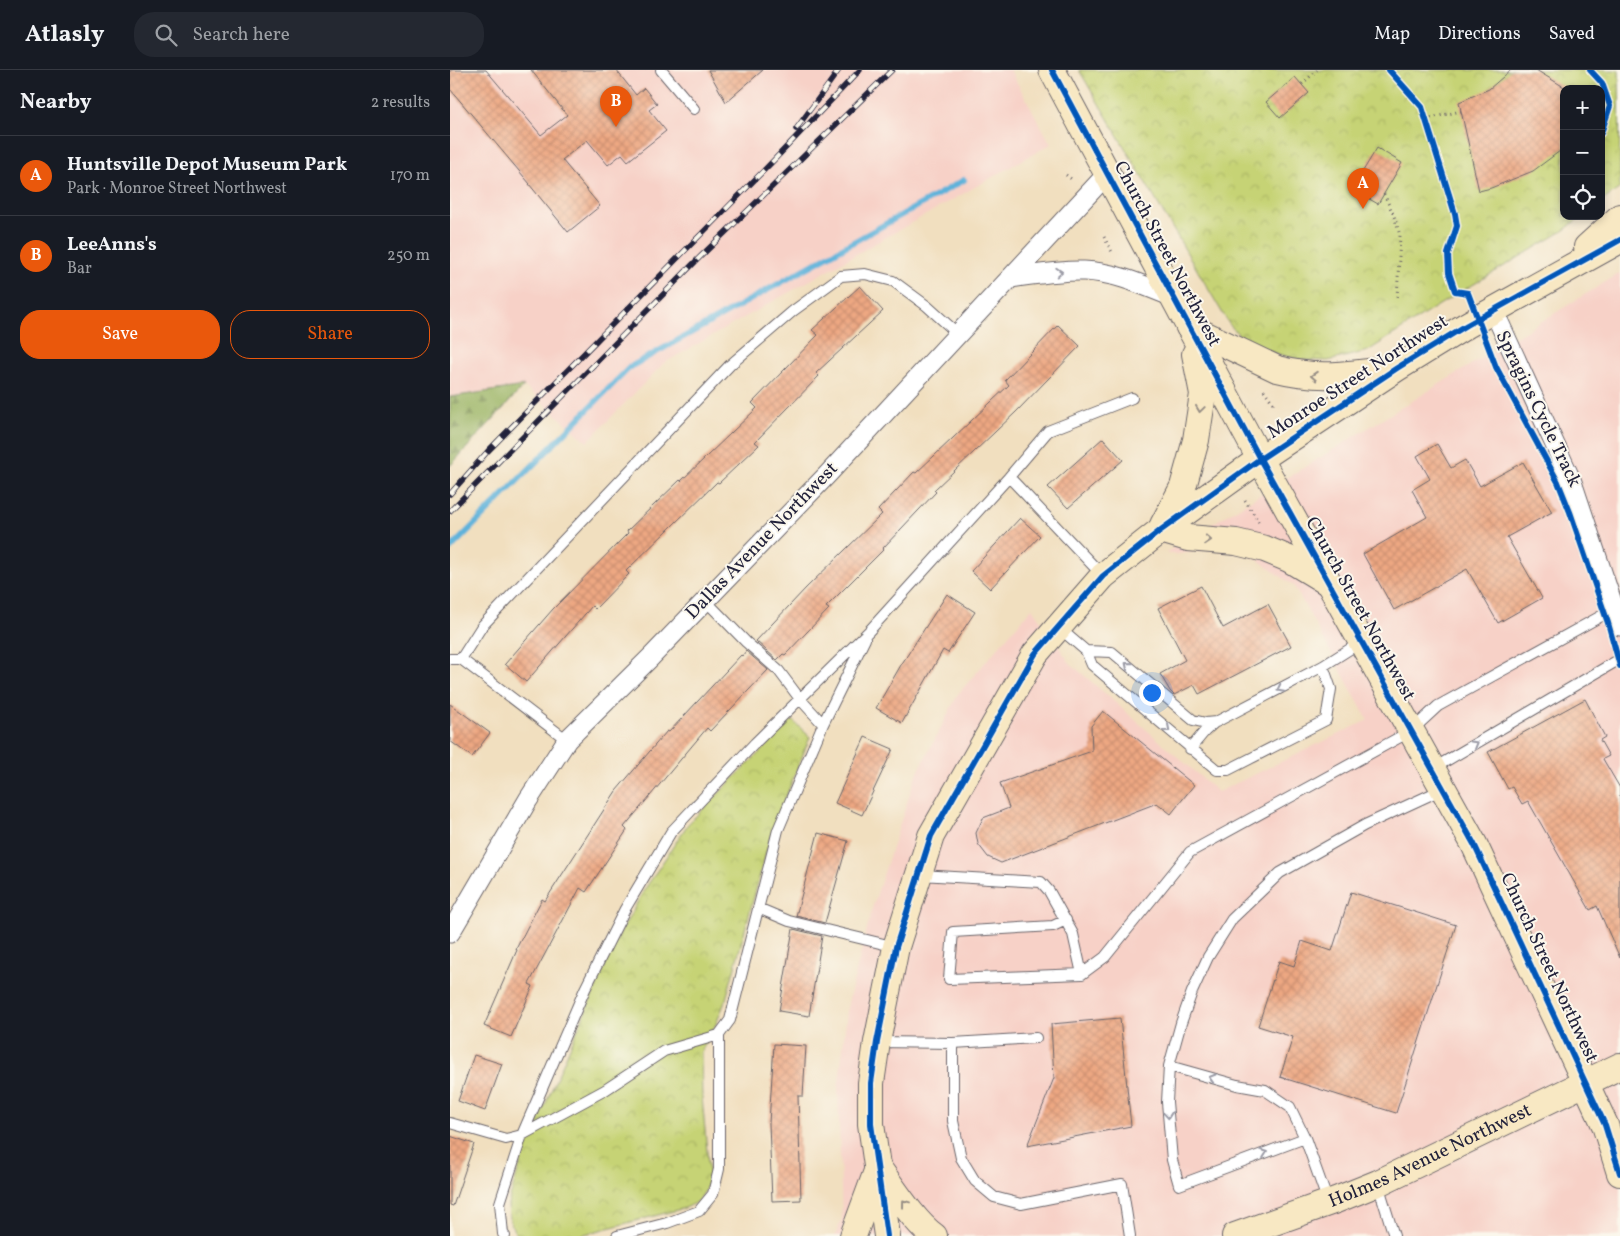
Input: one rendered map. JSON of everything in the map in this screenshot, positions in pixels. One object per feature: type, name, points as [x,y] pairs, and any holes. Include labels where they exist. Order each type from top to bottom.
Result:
[{"type":"street","name":"Church Street Northwest","points":[[1052,70],[1260,459],[1474,844],[1606,1125],[1620,1173]]},
{"type":"street","name":"Dallas Avenue Northwest","points":[[450,933],[528,800],[567,740],[827,475],[1107,174]]},
{"type":"street","points":[[1559,273],[1620,217]]},
{"type":"street","name":"Monroe Street Northwest","points":[[887,1236],[871,1124],[871,1083],[877,1042],[896,947],[931,836],[1035,654],[1103,576],[1161,530],[1260,459],[1397,368],[1494,309],[1620,240]]},
{"type":"street","points":[[1010,278],[1046,273],[1085,271],[1129,279],[1173,297]]},
{"type":"street","points":[[1494,309],[1572,482],[1617,617]]},
{"type":"street","points":[[1189,327],[1277,369],[1293,373],[1326,376],[1397,368]]},
{"type":"street","points":[[1189,327],[1203,394],[1196,440],[1184,487],[1161,530],[1188,538],[1236,542],[1265,549],[1289,559],[1328,582]]},
{"type":"street","name":"Holmes Avenue Northwest","points":[[1235,1236],[1275,1226],[1378,1183],[1620,1066]]},
{"type":"street","points":[[852,1236],[878,1168]]},
{"type":"street","points":[[878,1168],[912,1213],[928,1232],[934,1236]]},
{"type":"lane","points":[[662,70],[694,109]]},
{"type":"lane","points":[[461,659],[482,626],[730,365],[793,311],[841,276],[865,274],[893,282],[927,306],[958,334]]},
{"type":"lane","points":[[505,1236],[503,1234],[500,1203],[522,1135],[586,989],[620,918],[671,832],[755,743],[869,631],[1009,478],[1048,430],[1132,398]]},
{"type":"lane","points":[[1009,478],[1103,576]]},
{"type":"lane","points":[[706,600],[746,642],[778,671],[823,724]]},
{"type":"lane","points":[[1066,920],[1053,926],[953,932],[949,979],[1082,974],[1105,957],[1190,852],[1411,731],[1438,706],[1617,617]]},
{"type":"lane","points":[[1058,627],[1086,651],[1092,665],[1217,770],[1228,770],[1326,720],[1331,689],[1323,666]]},
{"type":"lane","points":[[617,1236],[699,1211],[712,1194],[719,1168],[720,1035],[730,1020],[778,830],[823,724],[869,631]]},
{"type":"lane","points":[[1190,749],[1205,731],[1216,722],[1323,666],[1362,642]]},
{"type":"lane","points":[[1086,651],[1112,652],[1193,720],[1206,723],[1216,722]]},
{"type":"lane","points":[[450,659],[461,659],[567,740]]},
{"type":"lane","points":[[1305,1138],[1178,1185],[1172,1160],[1167,1102],[1169,1066],[1192,992],[1208,957],[1232,918],[1280,873],[1365,825],[1620,659]]},
{"type":"lane","points":[[919,875],[1041,882],[1050,891],[1074,934],[1082,974]]},
{"type":"lane","points":[[758,908],[789,921],[896,947]]},
{"type":"lane","points":[[450,1124],[506,1140],[522,1135],[605,1090],[664,1051],[720,1035]]},
{"type":"lane","points":[[877,1042],[953,1043],[1036,1038]]},
{"type":"lane","points":[[953,1043],[953,1120],[961,1158],[975,1181],[994,1197],[1020,1204],[1122,1184],[1130,1236]]},
{"type":"lane","points":[[1169,1066],[1237,1086],[1264,1090],[1290,1107],[1305,1138],[1328,1203]]},
{"type":"lane","points":[[1378,1183],[1394,1236]]},
{"type":"path","points":[[1302,84],[1317,70]]},
{"type":"path","points":[[1429,129],[1425,116],[1461,112]]},
{"type":"path","points":[[1066,175],[1074,181]]},
{"type":"path","points":[[1384,194],[1400,234],[1397,299]]},
{"type":"path","points":[[1244,500],[1260,524]]},
{"type":"shaded area","points":[[450,70],[1010,70],[1051,144],[664,363],[587,442],[524,386],[450,397]]},
{"type":"shaded area","points":[[1620,273],[1620,1236],[835,1236],[842,1219],[838,1090],[848,1003],[872,909],[915,778],[958,694],[1032,608],[1070,663],[1218,792],[1368,720],[1294,586],[1251,555],[1211,549],[1178,554],[1165,553]]},
{"type":"green space","points":[[1079,70],[1619,70],[1620,188],[1605,199],[1605,85],[1560,85],[1560,220],[1577,220],[1563,231],[1439,305],[1368,351],[1328,361],[1300,360],[1274,353],[1259,346],[1239,335],[1229,324]]},
{"type":"green space","points":[[524,386],[450,466],[450,397]]},
{"type":"green space","points":[[792,720],[810,737],[772,831],[726,999],[716,1024],[701,1052],[702,1097],[709,1174],[705,1191],[691,1206],[577,1236],[519,1236],[514,1231],[509,1218],[508,1204],[522,1158],[616,941],[643,892],[688,824]]},
{"type":"building","points":[[450,70],[486,70],[541,135],[567,115],[531,70],[616,70],[636,95],[644,88],[657,104],[649,110],[666,131],[628,161],[622,154],[608,165],[587,140],[562,160],[600,206],[568,232],[450,89]]},
{"type":"building","points":[[708,70],[763,70],[726,102]]},
{"type":"building","points":[[1511,70],[1536,70],[1561,85],[1560,151],[1533,171],[1479,191],[1459,102],[1489,89]]},
{"type":"building","points":[[1295,77],[1309,93],[1280,118],[1266,102]]},
{"type":"building","points":[[1377,148],[1402,163],[1378,204],[1352,189]]},
{"type":"building","points":[[860,286],[883,311],[816,373],[819,376],[755,442],[759,445],[719,483],[717,482],[626,571],[629,574],[595,609],[592,606],[526,682],[505,664],[553,609],[628,533],[627,531],[757,408],[752,403],[818,335],[812,330]]},
{"type":"building","points":[[1058,325],[1080,346],[1016,412],[934,490],[936,492],[884,549],[826,607],[829,609],[785,655],[783,654],[777,660],[756,641],[806,588],[882,514],[878,510],[914,472],[916,473],[1009,385],[1005,380]]},
{"type":"building","points":[[1103,438],[1123,460],[1068,508],[1048,487]]},
{"type":"building","points":[[1437,444],[1451,468],[1465,460],[1480,486],[1523,462],[1552,512],[1507,537],[1542,598],[1498,623],[1467,569],[1394,610],[1363,554],[1427,517],[1412,490],[1430,479],[1417,456]]},
{"type":"building","points":[[1020,518],[1040,536],[990,589],[971,571]]},
{"type":"building","points":[[1201,586],[1223,628],[1268,604],[1291,646],[1199,694],[1194,685],[1174,695],[1160,674],[1185,660],[1158,608]]},
{"type":"building","points":[[947,594],[975,612],[948,653],[943,650],[902,723],[876,708],[901,665]]},
{"type":"building","points":[[746,651],[768,670],[710,731],[707,728],[624,827],[627,830],[586,892],[580,888],[529,984],[533,986],[511,1037],[484,1026],[516,949],[542,899],[545,901],[616,791],[667,731],[669,732]]},
{"type":"building","points":[[1585,699],[1605,737],[1600,740],[1609,756],[1603,759],[1620,788],[1620,958],[1597,906],[1590,910],[1528,801],[1522,804],[1512,787],[1508,789],[1488,752]]},
{"type":"building","points":[[450,704],[490,733],[472,757],[450,741]]},
{"type":"building","points":[[1103,711],[1194,785],[1171,814],[1157,803],[1001,863],[988,857],[978,844],[976,833],[983,818],[1009,808],[1000,783],[1092,751],[1091,726]]},
{"type":"building","points":[[865,737],[893,749],[862,815],[835,803]]},
{"type":"building","points":[[818,833],[848,841],[825,923],[796,916]]},
{"type":"building","points":[[1351,892],[1456,925],[1396,1113],[1280,1077],[1293,1037],[1258,1026],[1279,961],[1294,966],[1302,941],[1332,951]]},
{"type":"building","points":[[793,929],[822,936],[809,1016],[779,1011]]},
{"type":"building","points":[[1120,1018],[1131,1126],[1027,1146],[1054,1078],[1051,1024]]},
{"type":"building","points":[[774,1044],[806,1046],[803,1096],[798,1096],[801,1200],[772,1201],[769,1123]]},
{"type":"building","points":[[474,1055],[502,1064],[485,1111],[458,1101]]},
{"type":"building","points":[[450,1136],[474,1144],[453,1206],[450,1205]]},
{"type":"waterway","points":[[450,549],[630,367],[964,180]]},
{"type":"railway","points":[[796,129],[839,70]]},
{"type":"railway","points":[[450,494],[488,451],[860,70]]},
{"type":"railway","points":[[450,511],[698,259],[892,70]]},
{"type":"cycle path","points":[[1052,70],[1260,459],[1474,844],[1605,1125],[1620,1173]]},
{"type":"cycle path","name":"Spragins Cycle Track","points":[[1389,70],[1422,107],[1455,214],[1457,226],[1448,254],[1449,273],[1455,291],[1468,293],[1496,367],[1558,482],[1608,623],[1620,666]]},
{"type":"cycle path","points":[[1590,70],[1602,83],[1610,106],[1602,130]]},
{"type":"cycle path","points":[[887,1236],[871,1124],[871,1083],[877,1042],[896,947],[931,836],[1035,654],[1103,576],[1161,530],[1260,459],[1397,368],[1467,325],[1620,240]]},
{"type":"place","name":"LeeAnns's","points":[[616,127]]},
{"type":"place","name":"Huntsville Depot Museum Park","points":[[1363,209]]}]
